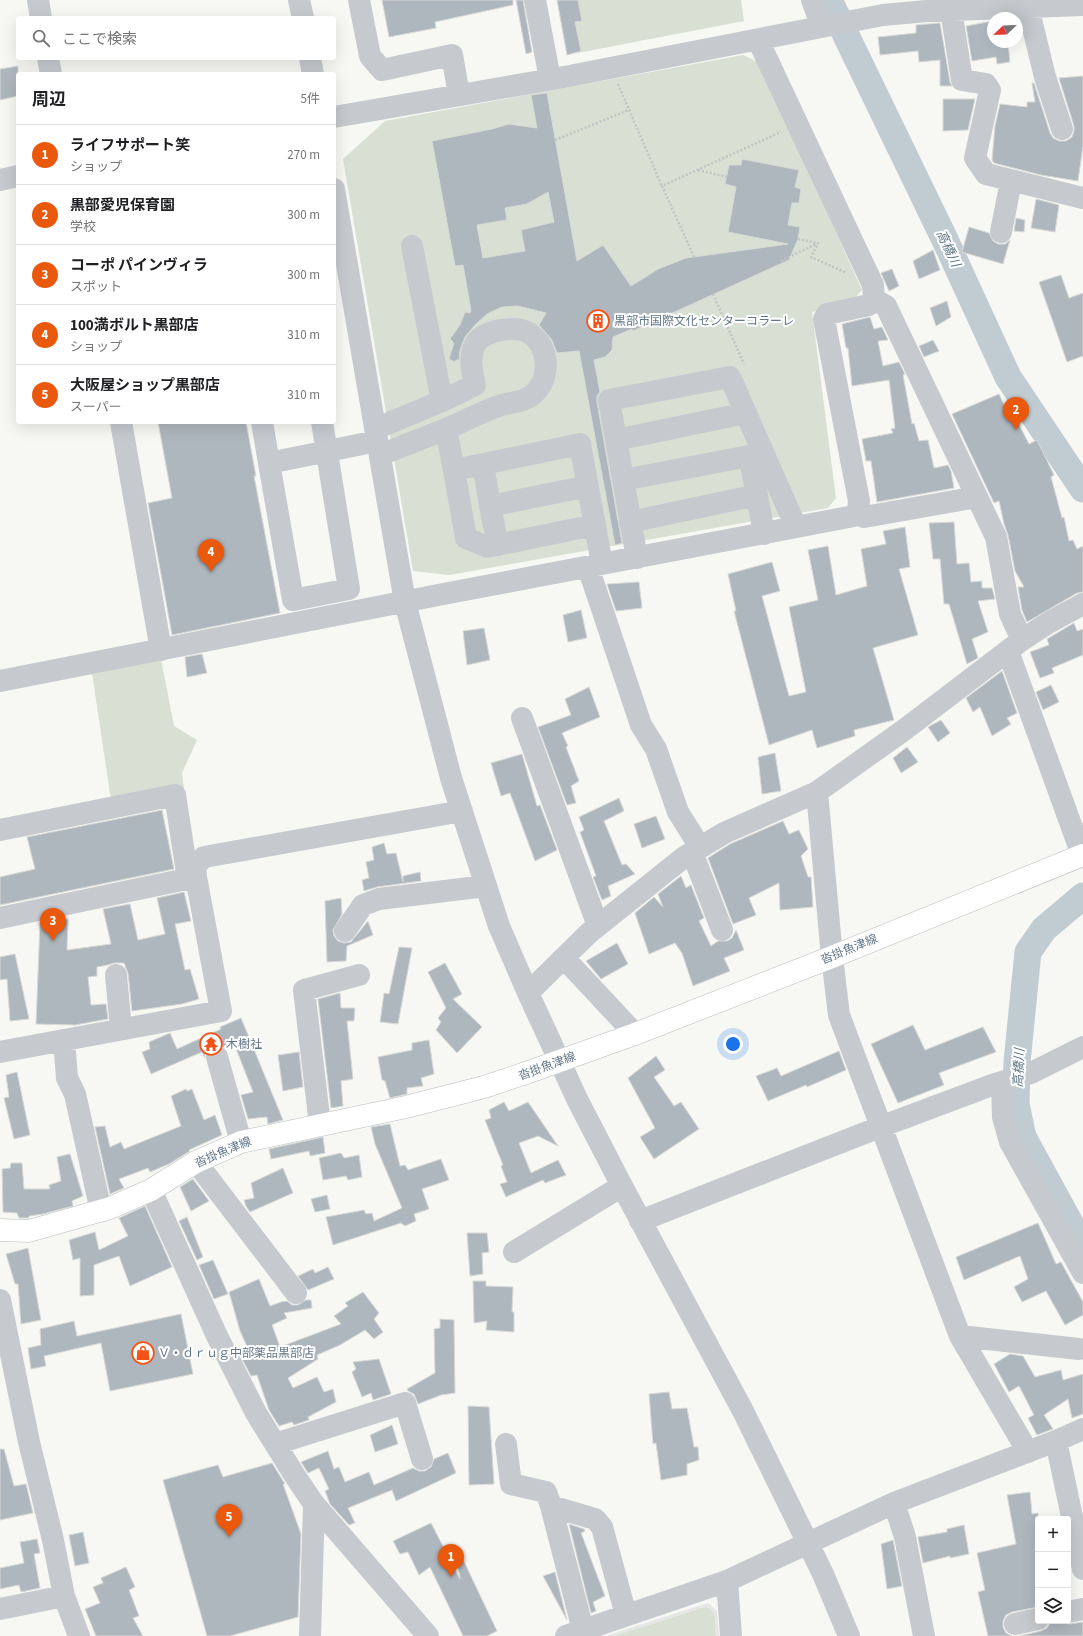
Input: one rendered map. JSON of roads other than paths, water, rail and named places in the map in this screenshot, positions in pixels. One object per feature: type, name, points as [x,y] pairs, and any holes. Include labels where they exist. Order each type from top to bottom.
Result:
[{"type":"main road","name":"沓掛魚津線","points":[[0,1230],[29,1231],[110,1208],[151,1190],[196,1162],[241,1142],[320,1124],[406,1107],[484,1087],[560,1061],[635,1034],[832,957],[1083,855]]},
{"type":"street","points":[[38,0],[41,16]]},
{"type":"street","points":[[299,0],[302,16]]},
{"type":"street","points":[[358,0],[370,56],[382,70],[452,55],[459,95]]},
{"type":"street","points":[[535,0],[550,79]]},
{"type":"street","points":[[812,0],[822,27]]},
{"type":"street","points":[[336,117],[611,68],[883,16],[951,10],[1083,5]]},
{"type":"street","points":[[1028,7],[1045,77],[1062,129]]},
{"type":"street","points":[[951,10],[962,80],[986,84],[990,90],[976,158],[986,174],[1083,198]]},
{"type":"street","points":[[758,40],[874,292],[886,306],[996,537],[1015,645],[1083,855]]},
{"type":"street","points":[[48,60],[51,72]]},
{"type":"street","points":[[310,60],[313,72]]},
{"type":"street","points":[[0,180],[16,176]]},
{"type":"street","points":[[1001,232],[1011,181]]},
{"type":"street","points":[[336,213],[340,260],[378,442],[406,602],[451,778],[499,926],[560,1061],[640,1221],[743,1411],[823,1574],[849,1636]]},
{"type":"street","points":[[412,246],[442,401]]},
{"type":"street","points":[[0,681],[854,516],[858,511],[859,501],[824,320],[827,314],[868,305],[874,292]]},
{"type":"street","points":[[269,463],[446,429],[502,405],[514,403],[531,396],[543,383],[546,372],[545,357],[538,342],[529,333],[518,328],[504,329],[490,333],[476,343],[471,359],[475,385],[442,401],[378,442]]},
{"type":"street","points":[[637,558],[609,400],[730,377],[746,413],[756,455],[757,495],[764,534]]},
{"type":"street","points":[[616,440],[746,413]]},
{"type":"street","points":[[121,424],[161,650]]},
{"type":"street","points":[[262,424],[293,600],[349,589],[322,424]]},
{"type":"street","points":[[446,429],[466,538],[486,547],[595,525]]},
{"type":"street","points":[[454,470],[580,444],[595,525],[595,566],[641,725],[656,749],[678,812],[696,850],[722,930]]},
{"type":"street","points":[[756,455],[796,527]]},
{"type":"street","points":[[623,480],[756,455]]},
{"type":"street","points":[[483,464],[498,545]]},
{"type":"street","points":[[490,506],[588,486]]},
{"type":"street","points":[[630,522],[757,495]]},
{"type":"street","points":[[858,511],[864,517],[977,497]]},
{"type":"street","points":[[528,993],[598,926],[683,858],[724,833],[817,792],[904,730],[1015,645],[1048,623],[1083,604]]},
{"type":"street","points":[[522,718],[598,926]]},
{"type":"street","points":[[817,792],[832,957],[839,1015],[960,1336],[1028,1452]]},
{"type":"street","points":[[0,830],[175,795],[221,1011],[0,1052]]},
{"type":"street","points":[[192,878],[195,866],[204,857],[462,811]]},
{"type":"street","points":[[0,918],[192,878]]},
{"type":"street","points":[[345,931],[363,904],[379,899],[486,886]]},
{"type":"street","points":[[564,958],[635,1034]]},
{"type":"street","points":[[116,975],[121,1029]]},
{"type":"street","points":[[320,1124],[304,990],[359,975]]},
{"type":"street","points":[[64,1040],[67,1078],[75,1094],[101,1211]]},
{"type":"street","points":[[640,1221],[880,1127],[1031,1072],[1083,1047]]},
{"type":"street","points":[[217,1057],[241,1142]]},
{"type":"street","points":[[1002,1082],[1003,1117],[1010,1142],[1083,1273]]},
{"type":"street","points":[[196,1162],[296,1293]]},
{"type":"street","points":[[514,1252],[622,1186]]},
{"type":"street","points":[[151,1190],[217,1336],[256,1413],[275,1444],[314,1504],[428,1636]]},
{"type":"street","points":[[0,1300],[29,1442],[53,1540],[64,1596],[79,1636]]},
{"type":"street","points":[[960,1336],[1079,1349]]},
{"type":"street","points":[[275,1444],[405,1403],[422,1459]]},
{"type":"street","points":[[506,1444],[510,1484],[546,1492],[551,1506],[574,1633],[727,1581],[894,1503],[1028,1452],[1083,1429]]},
{"type":"street","points":[[1056,1441],[1083,1569]]},
{"type":"street","points":[[894,1503],[905,1538],[924,1636]]},
{"type":"street","points":[[310,1636],[314,1504]]},
{"type":"street","points":[[551,1506],[595,1519],[602,1527],[626,1615]]},
{"type":"street","points":[[727,1581],[731,1636]]},
{"type":"street","points":[[0,1609],[64,1596]]},
{"type":"street","points":[[1071,1611],[1083,1609]]},
{"type":"street","points":[[1015,1624],[1035,1620]]},
{"type":"waterway","name":"高橋川","points":[[829,0],[946,242],[1008,377],[1083,489]]},
{"type":"waterway","name":"高橋川","points":[[1083,896],[1044,929],[1028,952],[1017,1062],[1016,1104],[1023,1137],[1083,1247]]},
{"type":"place","name":"黒部市国際文化センターコラーレ","points":[[598,321]]},
{"type":"place","name":"黒部愛児保育園","points":[[1016,430]]},
{"type":"place","name":"100満ボルト黒部店","points":[[211,572]]},
{"type":"place","name":"コーポ パインヴィラ","points":[[53,941]]},
{"type":"place","name":"木樹社","points":[[211,1044]]},
{"type":"place","name":"Ｖ・ｄｒｕｇ中部薬品黒部店","points":[[143,1353]]},
{"type":"place","name":"大阪屋ショップ黒部店","points":[[229,1537]]},
{"type":"place","name":"ライフサポート笑","points":[[451,1577]]}]
